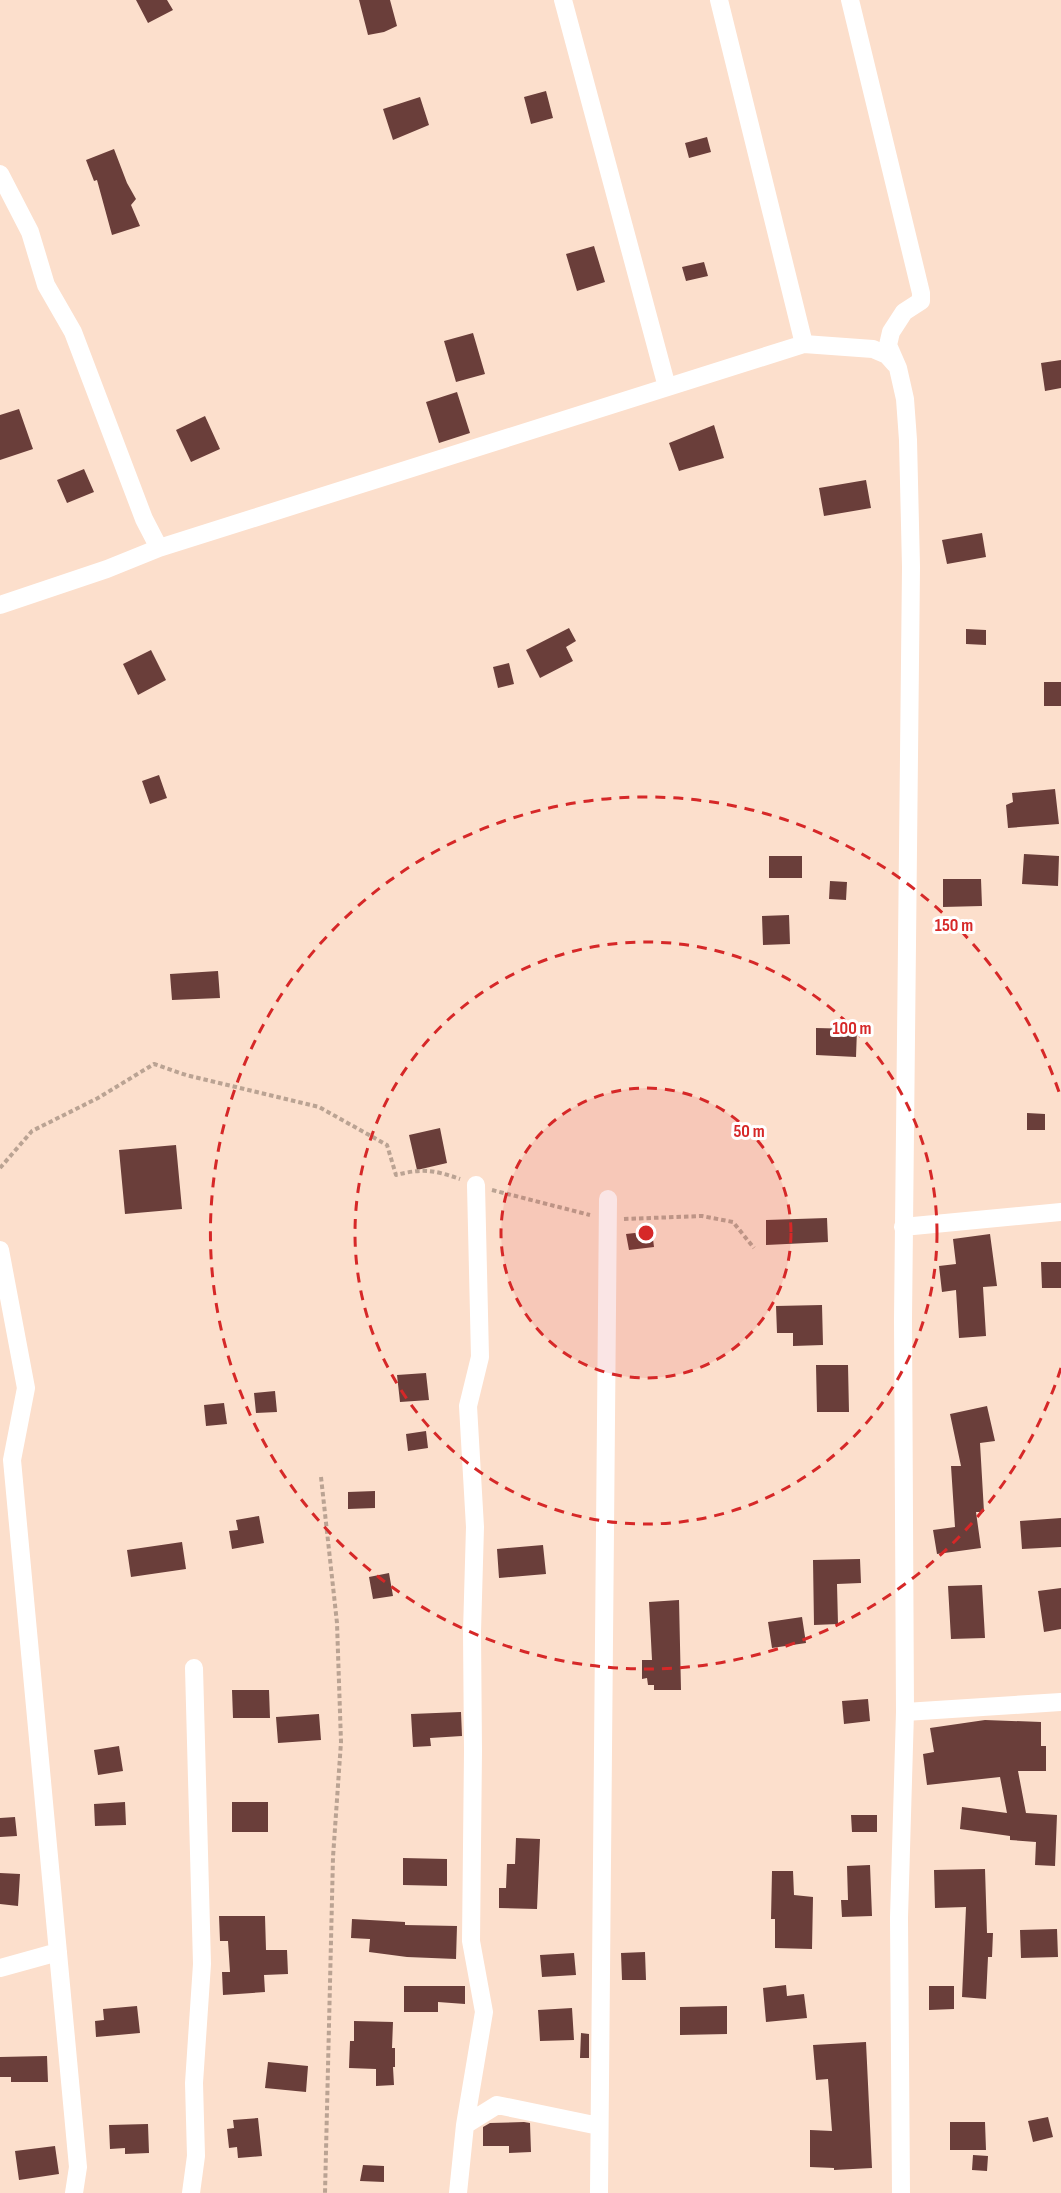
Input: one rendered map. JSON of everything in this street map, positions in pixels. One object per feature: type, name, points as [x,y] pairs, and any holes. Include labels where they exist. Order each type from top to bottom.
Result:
[{"type":"street","points":[[563,0],[667,387]]},
{"type":"street","points":[[719,0],[804,344]]},
{"type":"street","points":[[850,0],[921,293],[921,301],[904,312],[891,332],[888,345],[898,368],[905,399],[911,567],[903,1227],[905,1712],[899,1918],[901,2193]]},
{"type":"street","points":[[0,174],[30,232],[45,285],[73,333],[144,519],[159,548]]},
{"type":"street","points":[[0,605],[107,570],[159,548],[804,344],[873,349],[887,355],[898,368]]},
{"type":"street","points":[[458,2193],[465,2125],[484,2012],[471,1941],[472,1632],[475,1527],[468,1406],[480,1357],[476,1185]]},
{"type":"street","points":[[599,2193],[608,1199]]},
{"type":"street","points":[[903,1227],[1061,1212]]},
{"type":"street","points":[[0,1250],[26,1388],[12,1460],[78,2167],[74,2193]]},
{"type":"street","points":[[191,2193],[196,2156],[194,2084],[202,1964],[194,1668]]},
{"type":"street","points":[[905,1712],[1061,1702]]},
{"type":"street","points":[[0,1968],[58,1952]]},
{"type":"street","points":[[465,2125],[496,2105],[599,2126]]},
{"type":"path","points":[[0,1168],[32,1131],[98,1098],[154,1064],[186,1075],[319,1107],[387,1145],[396,1175],[417,1170],[434,1170],[476,1185],[608,1219],[702,1216],[733,1222],[754,1248]]},
{"type":"path","points":[[321,1477],[337,1623],[341,1742],[332,1881],[325,2193]]},
{"type":"building","points":[[136,0],[167,0],[173,10],[148,23]]},
{"type":"building","points":[[359,0],[390,0],[397,26],[384,32],[368,35]]},
{"type":"building","points":[[546,91],[553,118],[531,124],[524,97]]},
{"type":"building","points":[[420,97],[429,125],[393,140],[383,109]]},
{"type":"building","points":[[707,137],[711,152],[689,158],[685,143]]},
{"type":"building","points":[[114,149],[136,199],[131,205],[140,226],[112,235],[97,180],[94,181],[86,160]]},
{"type":"building","points":[[594,246],[605,282],[577,291],[566,254]]},
{"type":"building","points":[[704,262],[708,276],[686,281],[682,267]]},
{"type":"building","points":[[473,333],[485,374],[456,382],[444,341]]},
{"type":"building","points":[[1061,360],[1061,388],[1045,391],[1041,363]]},
{"type":"building","points":[[457,392],[470,433],[439,443],[426,402]]},
{"type":"building","points":[[19,409],[33,449],[0,460],[0,415]]},
{"type":"building","points":[[205,416],[220,449],[191,462],[176,430]]},
{"type":"building","points":[[714,425],[724,458],[679,471],[669,443]]},
{"type":"building","points":[[84,469],[94,492],[67,503],[57,480]]},
{"type":"building","points":[[866,480],[871,508],[824,516],[819,488]]},
{"type":"building","points":[[982,533],[986,557],[947,564],[942,540]]},
{"type":"building","points":[[569,628],[576,641],[566,647],[573,661],[540,678],[526,650]]},
{"type":"building","points":[[966,629],[986,630],[986,645],[966,644]]},
{"type":"building","points":[[151,650],[166,680],[138,695],[123,664]]},
{"type":"building","points":[[509,663],[514,684],[498,688],[493,667]]},
{"type":"building","points":[[1044,682],[1061,682],[1061,706],[1044,706]]},
{"type":"building","points":[[159,775],[167,798],[150,804],[142,781]]},
{"type":"building","points":[[1055,789],[1059,824],[1008,828],[1006,805],[1013,802],[1012,793]]},
{"type":"building","points":[[1024,854],[1059,856],[1058,886],[1022,884]]},
{"type":"building","points":[[769,856],[802,856],[802,878],[769,878]]},
{"type":"building","points":[[943,879],[981,879],[982,906],[943,907]]},
{"type":"building","points":[[830,881],[847,882],[846,900],[829,899]]},
{"type":"building","points":[[789,915],[790,944],[763,945],[762,916]]},
{"type":"building","points":[[218,971],[220,998],[172,1000],[170,974]]},
{"type":"building","points":[[816,1028],[857,1029],[856,1057],[816,1055]]},
{"type":"building","points":[[1027,1113],[1045,1114],[1045,1130],[1027,1130]]},
{"type":"building","points":[[440,1128],[447,1163],[417,1170],[409,1135]]},
{"type":"building","points":[[176,1145],[182,1209],[125,1214],[119,1150]]},
{"type":"building","points":[[827,1218],[828,1242],[766,1245],[766,1220]]},
{"type":"building","points":[[652,1231],[654,1247],[629,1250],[626,1234]]},
{"type":"building","points":[[990,1234],[997,1286],[983,1287],[986,1336],[959,1338],[956,1290],[942,1292],[939,1266],[956,1264],[953,1239]]},
{"type":"building","points":[[1041,1262],[1061,1262],[1061,1288],[1042,1288]]},
{"type":"building","points":[[822,1305],[823,1345],[793,1346],[793,1333],[777,1333],[776,1306]]},
{"type":"building","points":[[816,1365],[848,1365],[849,1412],[817,1412]]},
{"type":"building","points":[[426,1373],[429,1400],[400,1402],[397,1375]]},
{"type":"building","points":[[275,1391],[277,1412],[256,1413],[254,1393]]},
{"type":"building","points":[[224,1403],[227,1424],[206,1426],[204,1405]]},
{"type":"building","points":[[987,1406],[995,1441],[980,1443],[984,1512],[976,1512],[981,1548],[937,1554],[933,1530],[955,1527],[951,1466],[961,1466],[950,1414]]},
{"type":"building","points":[[426,1431],[428,1448],[408,1451],[406,1434]]},
{"type":"building","points":[[375,1491],[375,1508],[348,1509],[348,1492]]},
{"type":"building","points":[[259,1516],[264,1543],[232,1549],[229,1531],[238,1530],[236,1520]]},
{"type":"building","points":[[1061,1518],[1061,1547],[1022,1549],[1020,1521]]},
{"type":"building","points":[[182,1542],[186,1569],[131,1577],[127,1550]]},
{"type":"building","points":[[543,1545],[546,1574],[499,1578],[497,1549]]},
{"type":"building","points":[[860,1559],[861,1583],[837,1584],[838,1624],[814,1625],[813,1560]]},
{"type":"building","points":[[389,1573],[393,1596],[373,1599],[369,1577]]},
{"type":"building","points":[[982,1585],[985,1638],[951,1639],[948,1586]]},
{"type":"building","points":[[1061,1588],[1061,1629],[1044,1632],[1038,1591]]},
{"type":"building","points":[[679,1600],[681,1690],[654,1690],[654,1685],[648,1685],[647,1678],[642,1679],[642,1660],[652,1660],[649,1602]]},
{"type":"building","points":[[802,1617],[806,1643],[772,1648],[768,1622]]},
{"type":"building","points":[[232,1690],[269,1690],[270,1718],[233,1718]]},
{"type":"building","points":[[868,1699],[870,1721],[844,1724],[842,1701]]},
{"type":"building","points":[[461,1712],[462,1736],[430,1738],[431,1746],[413,1747],[411,1714]]},
{"type":"building","points":[[319,1714],[321,1740],[278,1743],[276,1717]]},
{"type":"building","points":[[985,1720],[1041,1722],[1041,1746],[1046,1746],[1046,1771],[1018,1771],[1026,1813],[1057,1815],[1055,1866],[1035,1865],[1036,1842],[1010,1840],[1010,1836],[960,1829],[962,1807],[1007,1813],[1000,1777],[927,1785],[923,1754],[934,1752],[930,1728]]},
{"type":"building","points":[[119,1746],[123,1771],[98,1775],[94,1750]]},
{"type":"building","points":[[125,1802],[126,1825],[95,1826],[94,1804]]},
{"type":"building","points":[[232,1802],[268,1802],[268,1832],[232,1832]]},
{"type":"building","points":[[851,1815],[877,1815],[877,1832],[852,1832]]},
{"type":"building","points":[[15,1817],[17,1836],[0,1837],[0,1818]]},
{"type":"building","points":[[516,1838],[540,1839],[537,1909],[499,1908],[499,1888],[506,1888],[507,1864],[515,1864]]},
{"type":"building","points":[[403,1858],[447,1859],[447,1886],[403,1885]]},
{"type":"building","points":[[870,1865],[872,1916],[842,1917],[841,1900],[848,1900],[847,1866]]},
{"type":"building","points":[[985,1869],[987,1933],[993,1933],[992,1957],[988,1957],[986,1999],[962,1997],[966,1907],[935,1908],[934,1870]]},
{"type":"building","points":[[772,1871],[793,1871],[794,1895],[813,1897],[812,1949],[775,1948],[775,1919],[771,1919]]},
{"type":"building","points":[[0,1873],[20,1874],[18,1906],[0,1904]]},
{"type":"building","points":[[219,1916],[265,1916],[266,1950],[287,1950],[288,1974],[264,1975],[265,1992],[223,1995],[222,1972],[230,1972],[228,1941],[220,1941]]},
{"type":"building","points":[[352,1919],[405,1922],[405,1925],[457,1926],[456,1959],[407,1957],[369,1952],[370,1939],[351,1938]]},
{"type":"building","points":[[1057,1929],[1058,1957],[1021,1958],[1020,1930]]},
{"type":"building","points":[[645,1952],[646,1980],[622,1980],[621,1953]]},
{"type":"building","points":[[574,1953],[576,1975],[542,1977],[540,1955]]},
{"type":"building","points":[[786,1985],[787,1996],[804,1994],[807,2018],[766,2022],[763,1988]]},
{"type":"building","points":[[404,1986],[465,1986],[465,2004],[438,2002],[438,2012],[404,2012]]},
{"type":"building","points":[[929,1986],[954,1986],[954,2009],[929,2010]]},
{"type":"building","points":[[137,2006],[140,2033],[96,2037],[95,2021],[104,2020],[103,2009]]},
{"type":"building","points":[[727,2006],[727,2034],[680,2035],[680,2007]]},
{"type":"building","points":[[572,2008],[574,2040],[540,2041],[538,2010]]},
{"type":"building","points":[[354,2021],[393,2022],[394,2085],[376,2086],[376,2069],[349,2068],[350,2041],[354,2041]]},
{"type":"building","points":[[581,2033],[589,2034],[589,2058],[580,2058]]},
{"type":"building","points":[[866,2042],[872,2168],[834,2170],[834,2168],[810,2167],[810,2130],[832,2131],[828,2079],[816,2080],[813,2045]]},
{"type":"building","points":[[47,2056],[48,2082],[11,2082],[11,2077],[0,2077],[0,2057]]},
{"type":"building","points":[[268,2062],[308,2066],[306,2092],[265,2088]]},
{"type":"building","points":[[1048,2117],[1053,2137],[1033,2142],[1028,2121]]},
{"type":"building","points":[[258,2118],[262,2156],[238,2158],[237,2147],[229,2148],[227,2129],[234,2128],[233,2120]]},
{"type":"building","points":[[950,2122],[985,2122],[986,2150],[950,2150]]},
{"type":"building","points":[[490,2123],[530,2123],[531,2152],[509,2153],[509,2146],[483,2146],[483,2127]]},
{"type":"building","points":[[148,2124],[149,2153],[125,2154],[125,2148],[110,2149],[109,2125]]},
{"type":"building","points":[[55,2146],[59,2174],[19,2180],[15,2151]]},
{"type":"building","points":[[973,2155],[988,2156],[987,2171],[972,2170]]},
{"type":"building","points":[[363,2165],[384,2166],[384,2182],[360,2181]]}]
